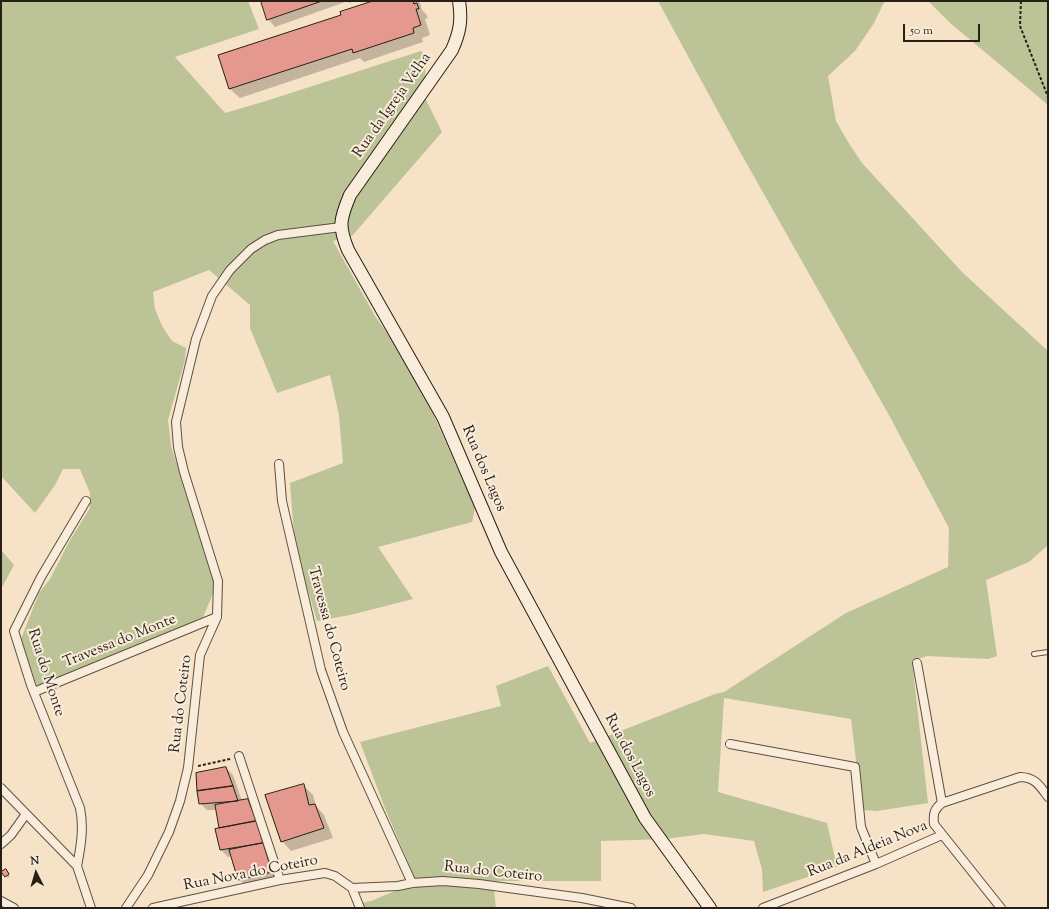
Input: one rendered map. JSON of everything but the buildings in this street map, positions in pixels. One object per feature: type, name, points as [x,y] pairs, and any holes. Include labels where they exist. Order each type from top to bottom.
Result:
[{"type":"street","name":"Rua da Igreja Velha","points":[[340,227],[343,212],[350,195],[452,50],[459,35],[461,15],[459,1]]},
{"type":"street","name":"Rua do Coteiro","points":[[126,908],[148,875],[169,832],[180,801],[188,768],[200,655],[217,617],[218,581],[184,472],[178,447],[176,422],[196,339],[212,296],[230,270],[251,249],[265,240],[278,235],[340,227]]},
{"type":"street","name":"Rua dos Lagos","points":[[340,227],[348,250],[443,417],[501,552],[645,818],[710,908]]},
{"type":"street","name":"Travessa do Coteiro","points":[[279,464],[282,501],[321,670],[344,732],[412,883]]},
{"type":"street","name":"Rua do Monte","points":[[77,866],[81,844],[82,820],[80,808],[34,692],[14,631],[41,577],[86,501]]},
{"type":"street","name":"Travessa do Monte","points":[[34,692],[217,617]]},
{"type":"street","points":[[917,663],[942,803]]},
{"type":"street","points":[[730,744],[855,766],[861,827],[876,864]]},
{"type":"street","points":[[239,756],[280,880]]},
{"type":"street","points":[[942,835],[934,824],[933,815],[936,808],[942,803],[1020,777],[1028,777],[1034,780],[1048,797]]},
{"type":"street","points":[[1,788],[77,866],[91,908]]},
{"type":"street","points":[[1,844],[11,835],[26,814]]},
{"type":"street","name":"Rua da Aldeia Nova","points":[[763,908],[876,864],[942,835],[1001,908]]},
{"type":"street","name":"Rua Nova do Coteiro","points":[[152,908],[280,880],[325,874],[335,876],[352,888]]},
{"type":"street","name":"Rua do Coteiro","points":[[352,888],[398,886],[412,883],[443,881],[479,884],[582,898],[630,908]]},
{"type":"street","points":[[352,888],[360,908]]},
{"type":"street","points":[[1,901],[14,908]]},
{"type":"lane","points":[[1034,654],[1048,652]]},
{"type":"path","points":[[1021,1],[1020,26],[1048,97]]},
{"type":"path","points":[[188,768],[239,756]]},
{"type":"green space","points":[[1,1],[248,1],[259,29],[175,57],[225,113],[421,51],[425,57],[426,100],[442,132],[352,236],[333,241],[375,316],[414,371],[475,508],[472,522],[378,547],[413,599],[350,615],[317,621],[295,547],[290,483],[343,463],[339,415],[330,375],[277,393],[250,328],[250,305],[209,270],[153,292],[155,309],[162,326],[172,341],[186,348],[185,360],[168,420],[171,446],[216,587],[203,617],[44,692],[36,684],[21,639],[39,593],[50,579],[69,542],[90,508],[90,493],[80,469],[63,469],[55,485],[35,513],[1,476]]},
{"type":"green space","points":[[658,1],[886,1],[874,23],[855,51],[828,76],[836,121],[862,163],[962,272],[1048,351],[1048,545],[1029,562],[986,580],[997,656],[988,659],[927,656],[912,661],[928,803],[877,811],[862,810],[851,719],[724,698],[718,792],[827,823],[837,867],[763,892],[762,869],[754,841],[704,834],[665,839],[601,841],[601,881],[493,881],[496,908],[363,908],[361,903],[371,901],[402,888],[411,869],[386,811],[360,742],[501,706],[496,686],[548,666],[590,743],[715,694],[724,692],[846,613],[948,567],[949,528],[890,417],[739,150]]},
{"type":"green space","points":[[928,1],[1048,1],[1048,110],[1047,104],[949,22]]},
{"type":"green space","points":[[1,550],[14,565],[1,589]]}]
